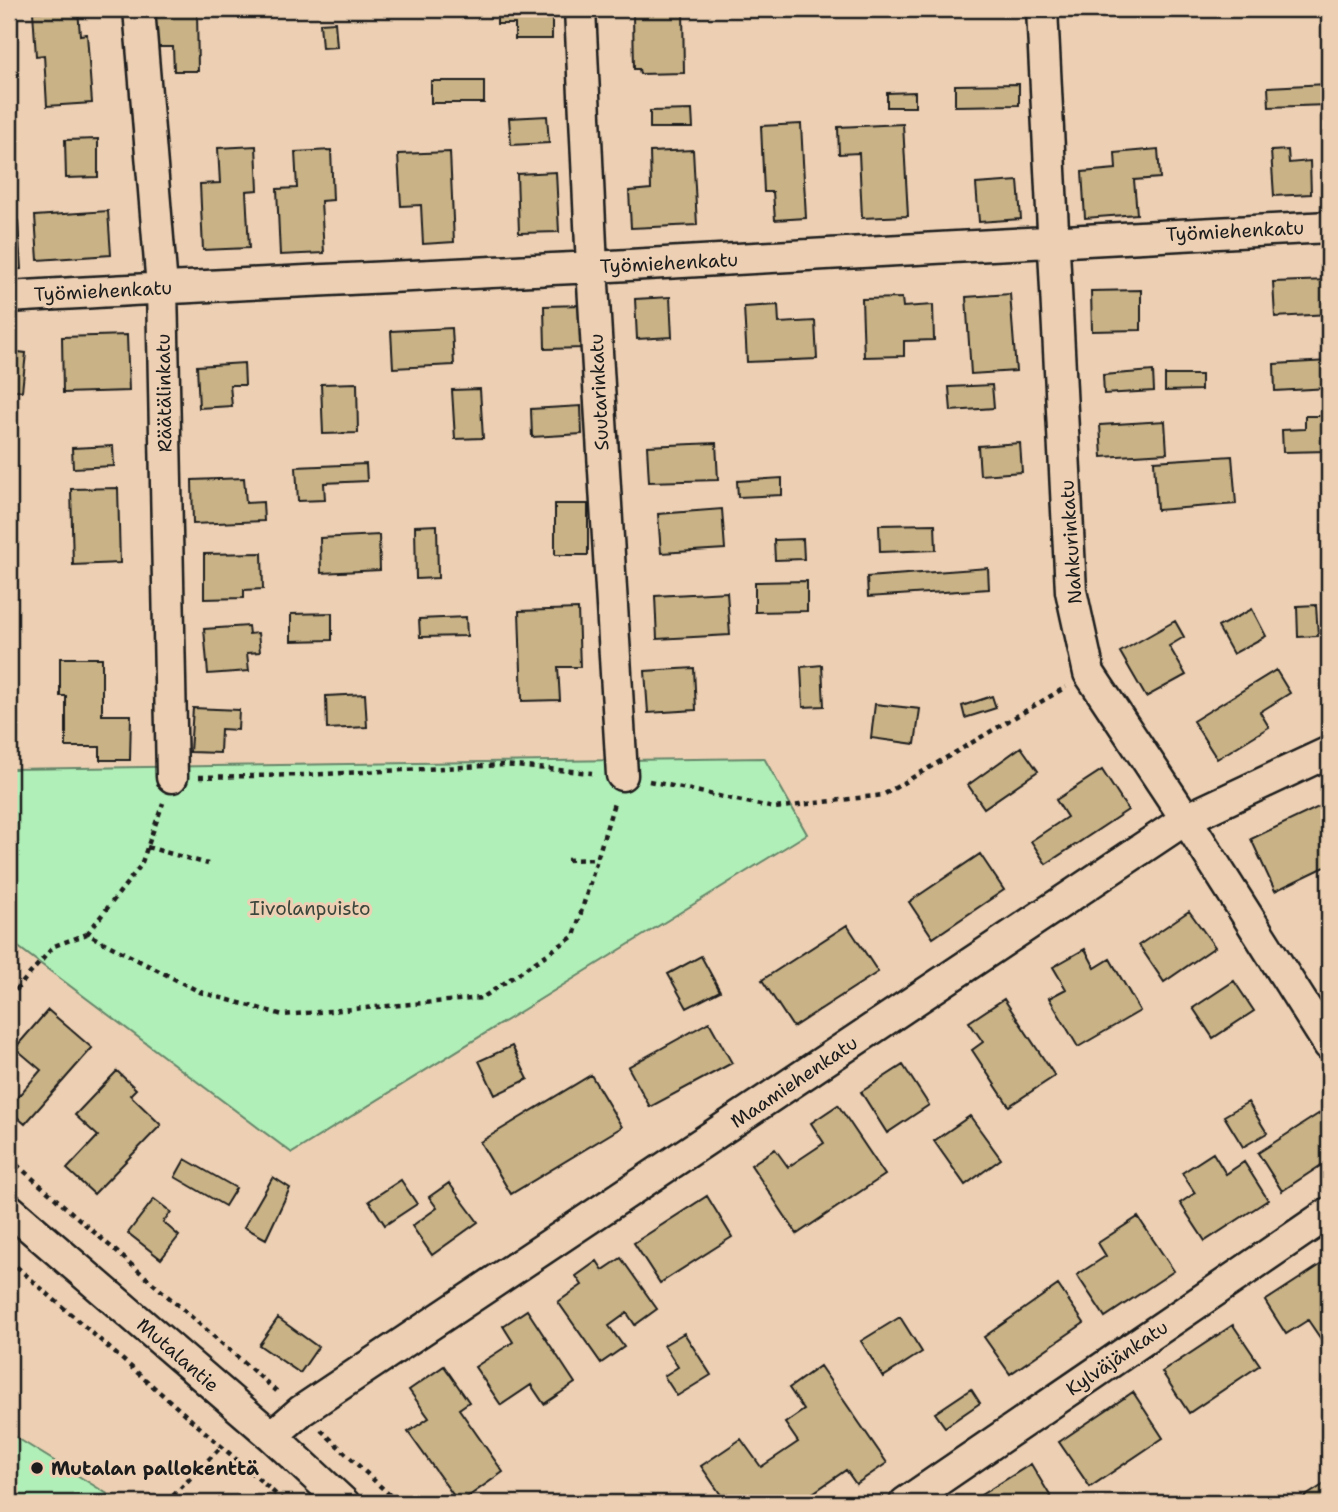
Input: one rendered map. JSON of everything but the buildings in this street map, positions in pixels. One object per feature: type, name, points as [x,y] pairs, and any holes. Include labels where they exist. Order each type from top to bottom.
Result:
[{"type":"street","name":"Räätälinkatu","points":[[139,9],[162,287],[172,777]]},
{"type":"street","name":"Suutarinkatu","points":[[580,9],[592,267],[622,775]]},
{"type":"street","name":"Nahkurinkatu","points":[[1042,9],[1071,591],[1089,673],[1186,819],[1329,1045]]},
{"type":"street","name":"Työmiehenkatu","points":[[9,297],[1329,227]]},
{"type":"street","name":"Maamiehenkatu","points":[[272,1436],[301,1411],[1186,819],[1329,752]]},
{"type":"street","name":"Mutalantie","points":[[9,1209],[272,1436],[344,1503]]},
{"type":"street","name":"Kylväjänkatu","points":[[905,1503],[1329,1213]]},
{"type":"path","points":[[9,998],[54,946],[87,934],[141,865],[172,777],[302,775],[503,765],[622,775],[774,808],[883,795],[1089,673]]},
{"type":"path","points":[[87,934],[200,992],[283,1015],[482,998],[574,936],[622,775]]},
{"type":"path","points":[[147,847],[208,864]]},
{"type":"path","points":[[567,860],[597,859]]},
{"type":"path","points":[[9,1158],[301,1411],[398,1503]]},
{"type":"path","points":[[9,1261],[286,1503]]},
{"type":"path","points":[[166,1503],[222,1446]]},
{"type":"green space","name":"Iivolanpuisto","points":[[764,758],[807,834],[292,1153],[9,940],[10,769]]},
{"type":"green space","name":"Mutalan pallokenttä","points":[[9,1433],[122,1503],[9,1503]]},
{"type":"place","name":"Mutalan pallokenttä","points":[[37,1468]]}]
